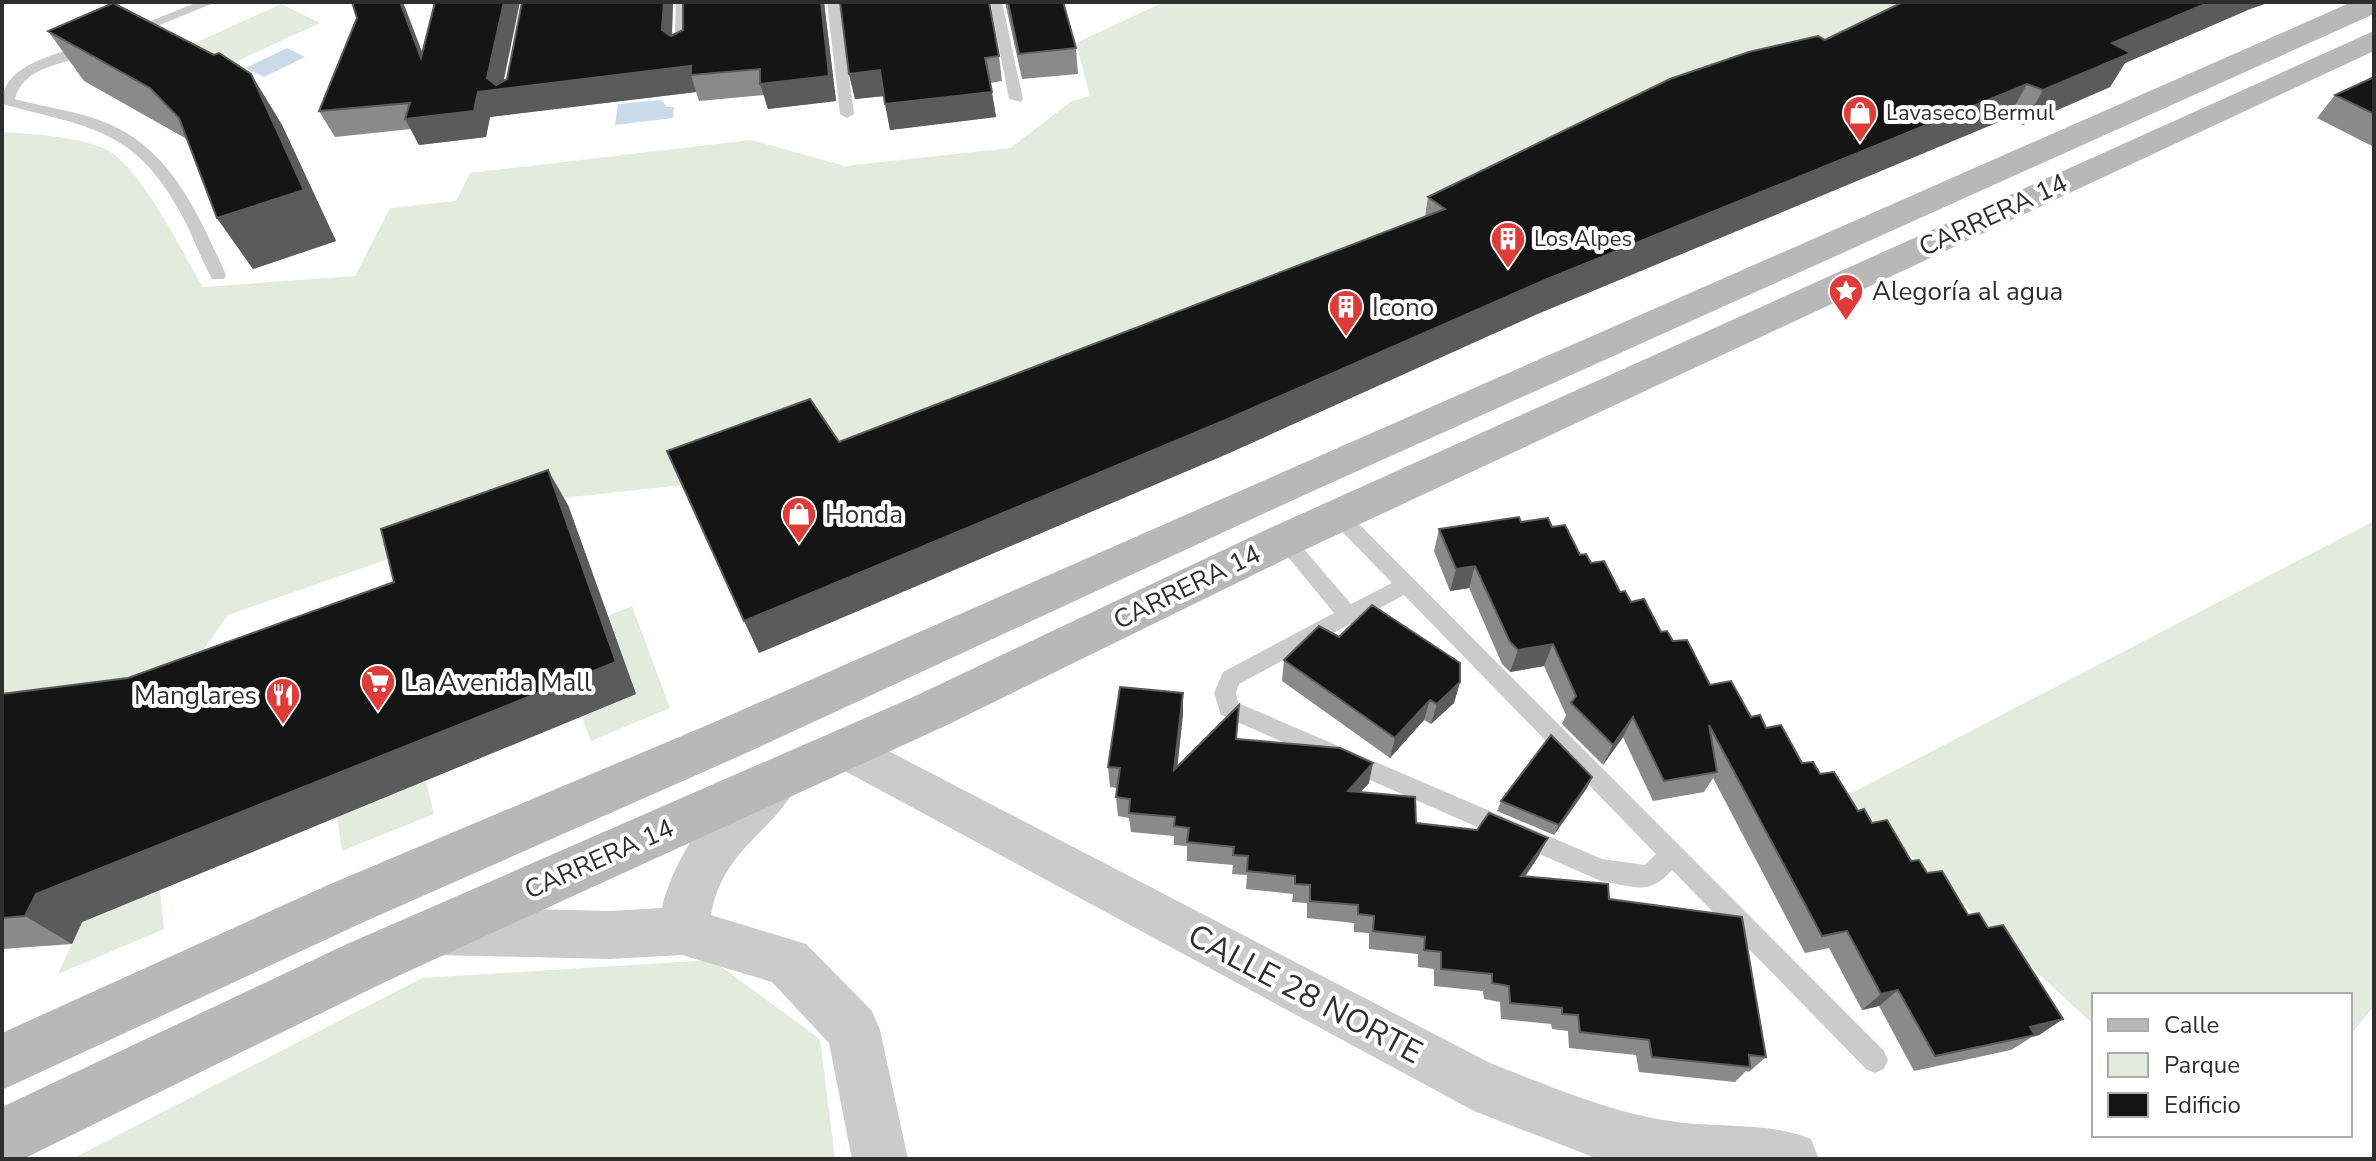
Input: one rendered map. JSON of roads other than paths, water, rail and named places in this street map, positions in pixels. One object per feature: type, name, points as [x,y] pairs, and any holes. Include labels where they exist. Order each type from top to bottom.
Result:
[{"type":"main road","name":"CARRERA 14","points":[[2,1062],[347,903],[727,739],[1287,485],[2374,3]]},
{"type":"main road","name":"CARRERA 14","points":[[2,1138],[437,931],[846,749],[1338,515],[2374,40]]},
{"type":"street","name":"CALLE 28 NORTE","points":[[846,749],[1474,1084],[1586,1128],[1675,1150],[1791,1159]]},
{"type":"street","points":[[682,931],[692,882],[722,835],[776,780]]},
{"type":"street","points":[[437,931],[548,931],[610,935],[682,931],[788,962],[853,1030],[880,1159]]},
{"type":"lane","points":[[210,2],[20,77],[8,90],[7,101],[97,125],[143,150],[187,207],[218,275]]},
{"type":"lane","points":[[681,55],[682,2]]},
{"type":"lane","points":[[833,2],[847,114]]},
{"type":"lane","points":[[996,2],[1016,99]]},
{"type":"lane","points":[[1338,515],[1875,1060]]},
{"type":"lane","points":[[1285,540],[1347,614]]},
{"type":"lane","points":[[1406,585],[1230,678],[1225,693],[1229,709],[1601,870],[1650,877],[1671,854]]},
{"type":"water","points":[[287,48],[305,57],[264,77],[246,68]]},
{"type":"water","points":[[661,100],[667,107],[674,107],[673,118],[615,125],[618,104]]},
{"type":"place","name":"Lavaseco Bermul","points":[[1860,144]]},
{"type":"place","name":"Los Alpes","points":[[1508,270]]},
{"type":"place","name":"Alegoría al agua","points":[[1846,322]]},
{"type":"place","name":"Icono","points":[[1346,338]]},
{"type":"place","name":"Honda","points":[[799,545]]},
{"type":"place","name":"La Avenida Mall","points":[[378,713]]},
{"type":"place","name":"Manglares","points":[[283,726]]}]
